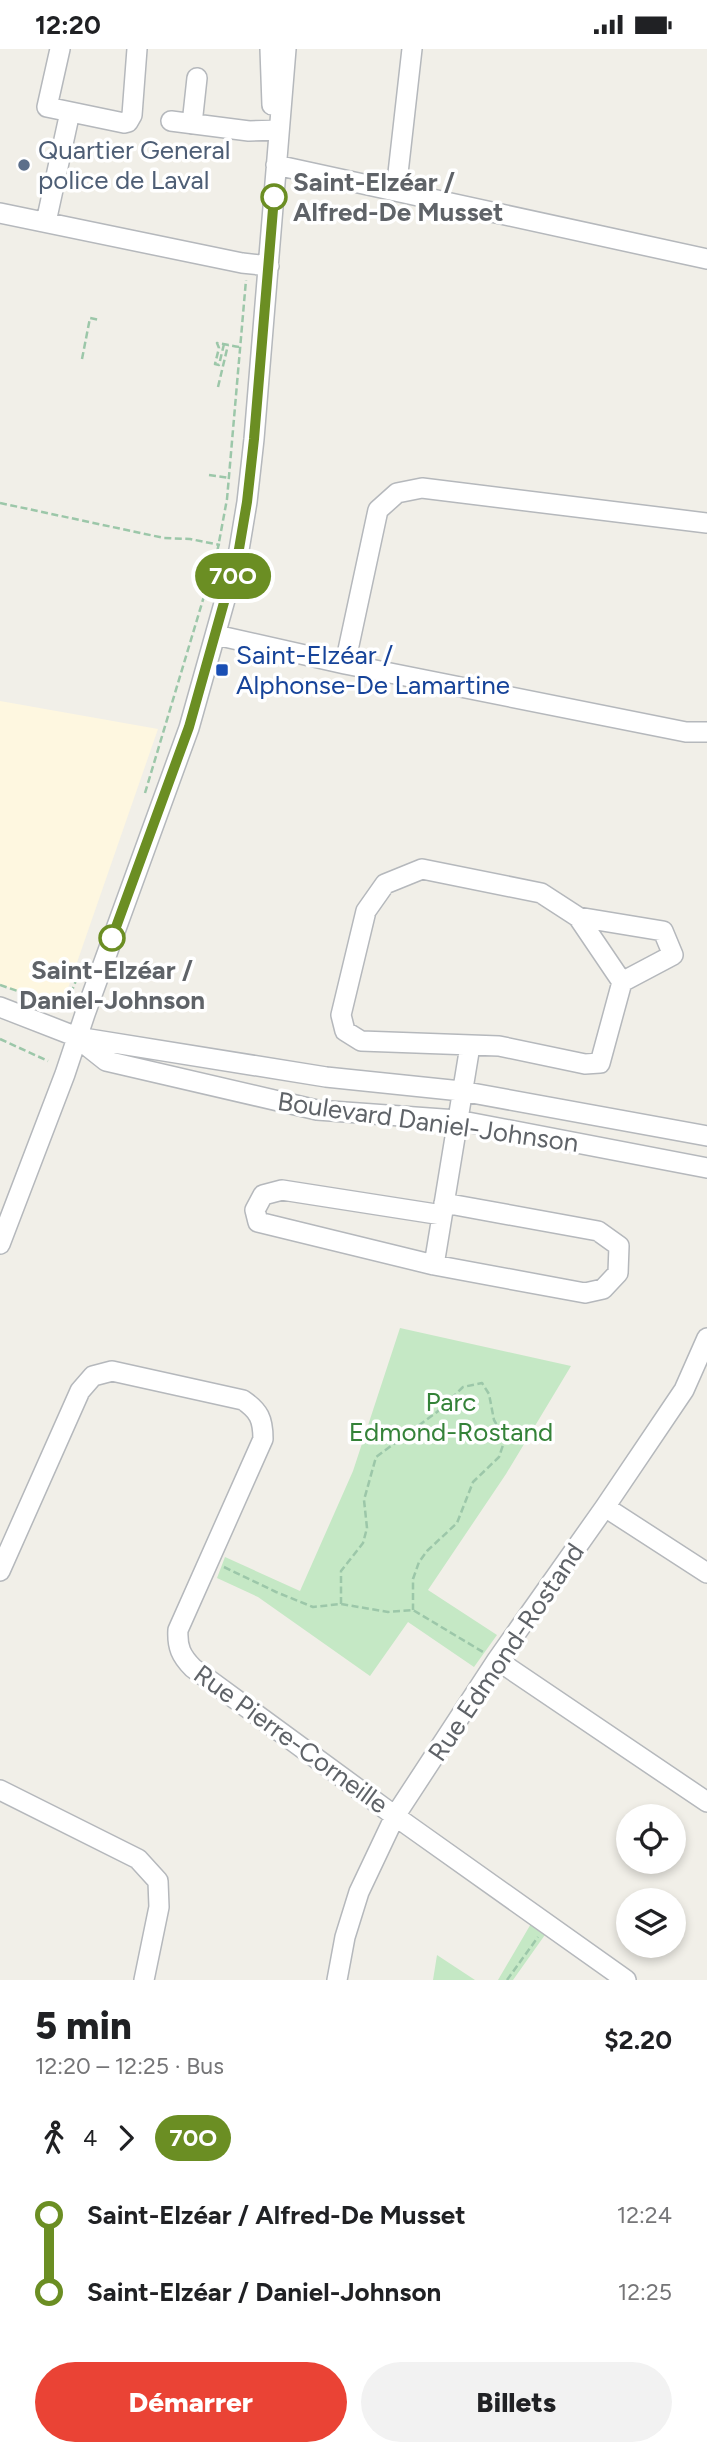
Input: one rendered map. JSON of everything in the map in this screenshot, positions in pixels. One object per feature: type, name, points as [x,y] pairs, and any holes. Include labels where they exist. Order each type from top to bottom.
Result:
[{"type":"street","points":[[60,49],[47,107],[124,123],[128,122],[132,115],[137,49]]},
{"type":"street","points":[[0,1244],[41,1140],[178,760],[234,570],[247,502],[276,165],[270,49]]},
{"type":"street","points":[[276,130],[286,49]]},
{"type":"street","points":[[396,191],[412,49]]},
{"type":"street","points":[[192,124],[197,78]]},
{"type":"street","points":[[46,222],[70,112]]},
{"type":"street","points":[[170,121],[249,131],[276,130]]},
{"type":"street","points":[[276,165],[707,259]]},
{"type":"street","points":[[0,213],[242,263],[269,266]]},
{"type":"street","points":[[345,664],[378,510],[397,493],[422,488],[707,523]]},
{"type":"street","points":[[216,635],[345,664],[686,732],[707,732]]},
{"type":"street","points":[[578,917],[663,931],[674,955],[622,982],[600,1063],[584,1064],[499,1046],[361,1041],[345,1031],[341,1015],[366,911],[385,884],[422,869],[541,893],[578,917],[622,982]]},
{"type":"street","name":"Boulevard Daniel-Johnson","points":[[0,1007],[77,1037],[326,1077],[461,1091],[707,1136]]},
{"type":"street","name":"Boulevard Daniel-Johnson","points":[[77,1037],[106,1061],[317,1110],[457,1120],[707,1168]]},
{"type":"street","points":[[434,1265],[470,1046]]},
{"type":"street","points":[[282,1190],[443,1209],[598,1231],[619,1247],[618,1273],[603,1289],[585,1293],[434,1265],[258,1222],[255,1210],[264,1195],[282,1190]]},
{"type":"street","name":"Rue Edmond-Rostand","points":[[337,1980],[345,1937],[359,1892],[396,1816],[497,1660],[684,1391],[707,1338]]},
{"type":"street","name":"Rue Pierre-Corneille","points":[[0,1571],[80,1391],[93,1376],[111,1371],[243,1400],[256,1409],[263,1423],[263,1439],[178,1630],[177,1645],[184,1659],[396,1816],[626,1980]]},
{"type":"street","points":[[605,1507],[707,1573]]},
{"type":"street","points":[[497,1660],[707,1802]]},
{"type":"street","points":[[0,1790],[138,1859],[158,1881],[159,1907],[144,1980]]},
{"type":"path","points":[[142,801],[219,545],[229,478],[246,280]]},
{"type":"path","points":[[82,359],[90,318],[100,320]]},
{"type":"path","points":[[226,344],[219,365],[215,364],[219,348],[217,343],[226,344],[240,347]]},
{"type":"path","points":[[218,387],[226,344]]},
{"type":"path","points":[[209,475],[229,478]]},
{"type":"path","points":[[0,503],[164,538],[190,539],[219,545]]},
{"type":"path","points":[[0,985],[64,1007],[64,1000],[71,993],[85,958]]},
{"type":"path","points":[[0,1039],[48,1061]]},
{"type":"path","points":[[341,1604],[341,1571],[363,1543],[367,1528],[364,1500],[376,1457],[437,1412],[463,1387],[482,1383],[489,1394],[494,1420],[505,1439],[499,1457],[473,1482],[457,1523],[419,1562],[413,1579],[413,1610]]},
{"type":"path","points":[[209,1559],[313,1607],[341,1604],[388,1612],[413,1610],[497,1660]]},
{"type":"path","points":[[507,1980],[547,1924]]},
{"type":"shaded area","points":[[0,701],[158,729],[65,997],[42,1000],[0,984]]},
{"type":"green space","name":"Parc Edmond-Rostand","points":[[400,1328],[571,1366],[506,1474],[428,1590],[497,1635],[474,1667],[408,1622],[370,1676],[258,1597],[217,1578],[225,1557],[300,1591],[353,1471]]},
{"type":"green space","points":[[532,1922],[547,1932],[513,1980],[498,1980]]},
{"type":"green space","points":[[437,1955],[475,1980],[433,1980]]},
{"type":"bus line","name":"70O","points":[[112,938],[189,727],[239,549],[254,439],[274,197]]},
{"type":"place","name":"Quartier General police de Laval","points":[[24,165]]},
{"type":"place","name":"Saint-Elzéar / Alfred-De Musset","points":[[274,197]]},
{"type":"place","name":"Saint-Elzéar / Alphonse-De Lamartine","points":[[222,670]]},
{"type":"place","name":"Saint-Elzéar / Daniel-Johnson","points":[[112,938]]}]
